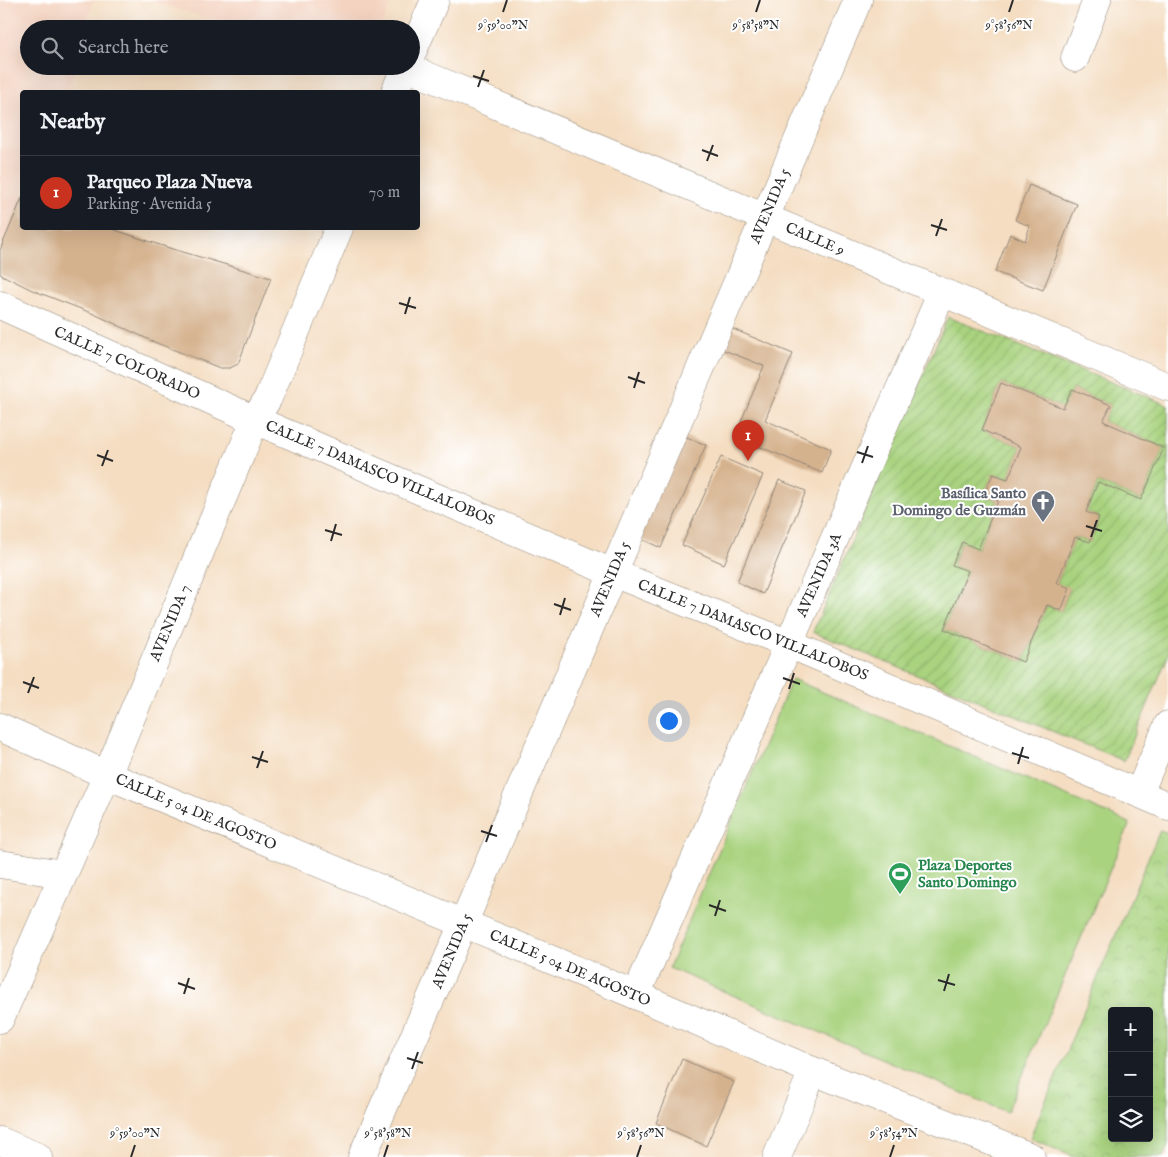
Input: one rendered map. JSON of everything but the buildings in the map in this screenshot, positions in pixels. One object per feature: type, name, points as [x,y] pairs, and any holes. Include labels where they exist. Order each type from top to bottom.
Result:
[{"type":"street","points":[[420,35],[435,0]]},
{"type":"street","name":"AVENIDA 5","points":[[362,1157],[464,924],[858,0]]},
{"type":"street","points":[[1075,58],[1097,0]]},
{"type":"street","name":"CALLE 9","points":[[420,68],[765,218],[1168,387]]},
{"type":"street","points":[[396,90],[403,75]]},
{"type":"street","name":"AVENIDA 7","points":[[0,1019],[107,775],[255,420],[268,398],[338,230]]},
{"type":"street","name":"AVENIDA 3A","points":[[636,995],[942,292]]},
{"type":"street","name":"CALLE 7 COLORADO","points":[[0,305],[255,420]]},
{"type":"street","name":"CALLE 7 DAMASCO VILLALOBOS","points":[[255,420],[613,573],[789,644],[1168,806]]},
{"type":"street","points":[[1139,793],[1168,725]]},
{"type":"street","name":"CALLE 5 04 DE AGOSTO","points":[[0,727],[107,775],[636,995],[813,1072],[1031,1157]]},
{"type":"street","points":[[0,864],[64,874]]},
{"type":"street","points":[[777,1157],[813,1072]]},
{"type":"street","points":[[0,1141],[38,1157]]},
{"type":"shaded area","points":[[0,0],[93,0],[87,20],[20,20],[20,75],[73,75],[69,90],[20,90],[20,203],[0,250]]},
{"type":"shaded area","points":[[148,0],[392,0],[384,20],[212,20]]},
{"type":"green space","points":[[948,317],[1168,405],[1168,656],[1124,761],[813,632]],"holes":[[[1001,383],[1063,408],[1072,389],[1111,405],[1103,421],[1164,448],[1141,500],[1098,482],[1086,512],[1099,517],[1090,542],[1075,537],[1057,583],[1070,589],[1061,611],[1047,605],[1023,662],[944,629],[968,571],[952,565],[961,542],[978,549],[998,501],[984,494],[993,474],[1008,479],[1021,447],[982,430]]]},
{"type":"green space","name":"Plaza Deportes Santo Domingo","points":[[792,679],[1130,823],[1007,1112],[669,968]]},
{"type":"green space","points":[[1160,830],[1168,833],[1168,1145],[1163,1157],[1074,1157],[1030,1138]]},
{"type":"place","name":"Parqueo Plaza Nueva","points":[[748,461]]},
{"type":"place","name":"Basílica Santo Domingo de Guzmán","points":[[1043,523]]},
{"type":"place","name":"Plaza Deportes Santo Domingo","points":[[900,895]]}]
